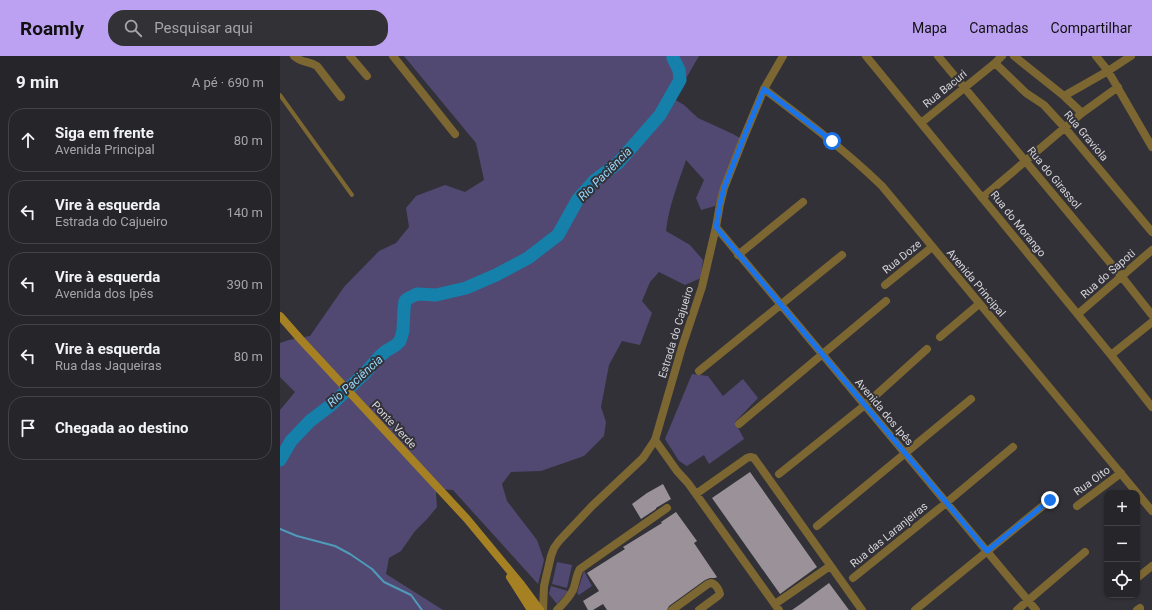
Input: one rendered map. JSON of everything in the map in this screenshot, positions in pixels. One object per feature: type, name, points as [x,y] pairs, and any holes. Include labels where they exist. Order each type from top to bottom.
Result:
[{"type":"main road","name":"Ponte Verde","points":[[280,316],[467,519],[542,610]]},
{"type":"main road","name":"Ponte Verde","points":[[492,549],[531,610]]},
{"type":"street","points":[[294,56],[303,62],[317,66],[341,97]]},
{"type":"street","points":[[350,56],[367,76]]},
{"type":"street","points":[[393,56],[455,134]]},
{"type":"street","name":"Estrada do Cajueiro","points":[[542,610],[544,586],[554,548],[592,506],[643,458],[655,440],[682,347],[702,287],[724,188],[764,89],[783,56]]},
{"type":"street","name":"Rua do Morango","points":[[866,56],[1078,314],[1152,407]]},
{"type":"street","name":"Rua do Girassol","points":[[938,56],[1152,314]]},
{"type":"street","name":"Rua Bacuri","points":[[921,123],[1002,56]]},
{"type":"street","points":[[1014,56],[1082,112]]},
{"type":"street","points":[[1096,56],[1118,87],[1152,147]]},
{"type":"street","points":[[1064,96],[1131,56]]},
{"type":"street","name":"Rua Graviola","points":[[995,62],[1026,93],[1044,106],[1065,128],[1152,232]]},
{"type":"street","points":[[982,198],[1026,162],[1082,112],[1118,87]]},
{"type":"street","name":"Avenida Principal","points":[[764,89],[832,141],[861,165],[882,186],[1152,512]]},
{"type":"street","points":[[738,255],[803,202]]},
{"type":"street","name":"Avenida dos Ipês","points":[[716,227],[1036,610]]},
{"type":"street","name":"Rua Doze","points":[[885,285],[932,247]]},
{"type":"street","name":"Rua do Sapoti","points":[[1078,314],[1152,250]]},
{"type":"street","points":[[699,371],[842,255]]},
{"type":"street","points":[[739,424],[886,301]]},
{"type":"street","points":[[940,337],[979,304]]},
{"type":"street","points":[[1111,355],[1152,322]]},
{"type":"street","points":[[779,474],[864,405],[927,349]]},
{"type":"street","points":[[817,526],[970,399]]},
{"type":"street","points":[[655,440],[677,471],[688,483],[777,607],[830,566]]},
{"type":"street","name":"Rua das Laranjeiras","points":[[853,578],[1013,447]]},
{"type":"street","points":[[696,494],[747,458],[752,457],[862,610]]},
{"type":"street","name":"Rua Oito","points":[[1077,506],[1121,473]]},
{"type":"street","points":[[915,610],[1050,500]]},
{"type":"street","points":[[557,610],[570,596],[577,573],[580,569],[667,508]]},
{"type":"street","points":[[1017,610],[1085,552]]},
{"type":"street","points":[[1140,576],[1152,566]]},
{"type":"street","points":[[672,610],[708,584],[714,583],[720,594],[699,610]]},
{"type":"street","name":"Estrada do Cajueiro","points":[[544,586],[547,610]]},
{"type":"lane","points":[[280,95],[352,195]]},
{"type":"shaded area","points":[[404,56],[699,56],[674,99],[684,105],[698,118],[740,138],[715,206],[701,210],[696,198],[704,180],[686,160],[672,203],[666,231],[690,245],[703,260],[701,278],[685,285],[659,272],[650,282],[642,301],[652,313],[640,345],[622,341],[609,365],[601,407],[606,422],[604,436],[584,456],[541,471],[511,472],[502,484],[507,501],[537,540],[544,560],[538,584],[453,490],[437,489],[437,507],[415,531],[401,551],[389,558],[386,574],[443,610],[280,610],[280,410],[295,392],[280,377],[280,343],[310,336],[344,287],[379,251],[396,243],[409,227],[406,208],[416,196],[445,185],[465,192],[484,180],[476,143]]},
{"type":"shaded area","points":[[692,374],[708,376],[723,396],[743,379],[758,398],[735,422],[744,439],[709,464],[704,455],[687,466],[679,461],[665,439]]},
{"type":"shaded area","points":[[557,562],[572,565],[567,588],[552,584]]},
{"type":"shaded area","points":[[584,571],[592,586],[579,595],[577,593]]},
{"type":"shaded area","points":[[551,586],[568,591],[557,604],[549,594]]},
{"type":"building","points":[[750,472],[817,567],[780,594],[712,498]]},
{"type":"building","points":[[663,484],[671,499],[641,519],[632,504]]},
{"type":"building","points":[[676,512],[697,541],[694,543],[717,577],[705,580],[669,606],[667,610],[607,610],[603,604],[593,610],[588,610],[583,601],[599,591],[587,573],[625,549],[623,547],[662,523],[661,522]]},
{"type":"building","points":[[829,583],[849,610],[792,610],[802,603]]},
{"type":"waterway","name":"Rio Paciência","points":[[280,460],[291,441],[310,421],[331,405],[365,373],[380,356],[400,341],[403,331],[405,301],[407,299],[417,294],[436,295],[466,288],[496,275],[528,258],[558,235],[578,199],[594,181],[618,163],[660,115],[680,80],[679,70],[673,56]]},
{"type":"waterway","points":[[280,529],[297,536],[335,546],[350,554],[372,569],[384,582],[411,595],[422,610]]},
{"type":"route","points":[[832,141],[764,89],[724,188],[716,227],[987,551],[1050,500]]}]
